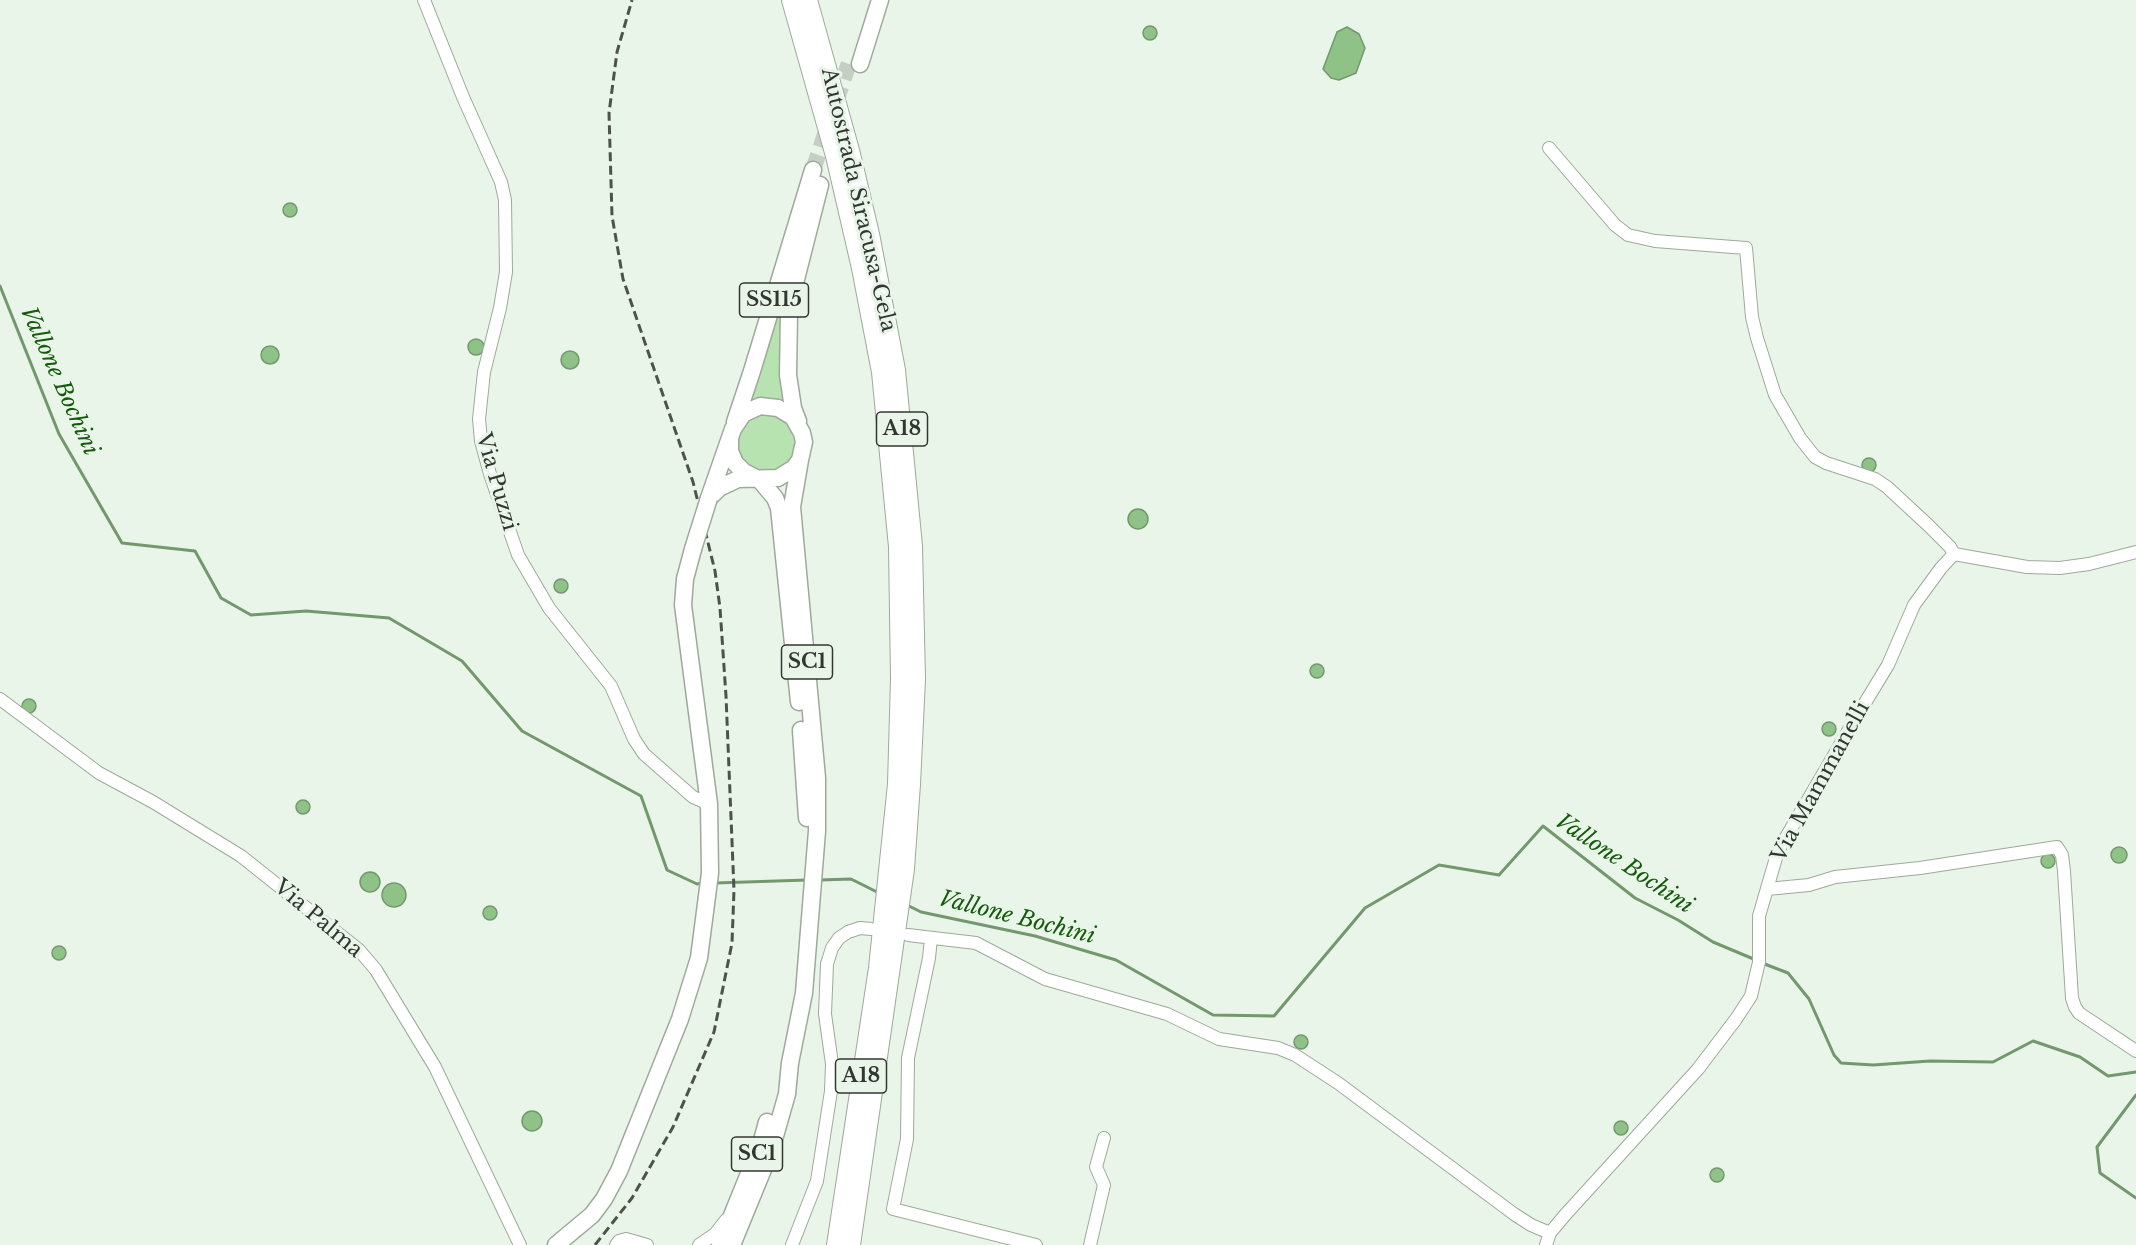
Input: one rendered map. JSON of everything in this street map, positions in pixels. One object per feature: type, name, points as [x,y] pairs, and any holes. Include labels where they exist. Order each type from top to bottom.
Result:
[{"type":"highway","name":"Autostrada Siracusa-Gela","points":[[791,0],[835,156],[861,268],[881,372],[896,524],[898,569],[900,691],[897,868]]},
{"type":"highway","name":"Autostrada Siracusa-Gela","points":[[808,0],[868,223],[896,370],[914,546],[916,679],[897,868]]},
{"type":"highway","name":"A18","points":[[851,1245],[897,868]]},
{"type":"highway","name":"A18","points":[[836,1245],[878,968],[892,909]]},
{"type":"main road","points":[[869,0],[855,62],[880,0]]},
{"type":"main road","name":"SS115","points":[[731,433],[818,171],[789,314],[788,375],[793,408],[799,424]]},
{"type":"main road","points":[[556,1245],[592,1215],[620,1171],[680,1019],[699,958],[711,873],[709,804],[683,605],[685,579],[693,549],[709,498],[731,433],[737,421],[751,409],[769,406],[786,411],[799,424],[804,442],[800,460],[787,474],[778,478],[738,479],[728,483],[709,498]]},
{"type":"main road","points":[[731,433],[730,451],[735,463],[744,472],[757,479]]},
{"type":"main road","name":"SC1","points":[[732,1245],[771,1150],[787,1094],[790,1063],[804,993],[817,831],[817,778],[792,507],[800,460]]},
{"type":"main road","name":"SC1","points":[[757,479],[775,498],[779,508],[800,717],[807,831],[813,866]]},
{"type":"main road","name":"SC1","points":[[720,1245],[761,1144],[777,1090],[790,1063]]},
{"type":"street","name":"Via Puzzi","points":[[424,0],[463,97],[501,182],[505,200],[507,272],[501,308],[484,372],[479,419],[481,441],[490,474],[518,555],[549,608],[575,643],[599,668],[611,686],[634,739],[644,754],[693,797],[709,804]]},
{"type":"street","points":[[1549,148],[1615,225],[1628,235],[1655,241],[1746,248],[1752,316],[1757,338],[1775,395],[1806,448],[1821,460],[1875,479],[1928,525],[1954,554],[2027,567],[2060,568],[2089,564],[2136,552]]},
{"type":"street","name":"Via Mammanelli","points":[[1548,1242],[1698,1069],[1751,996],[1757,975],[1759,916],[1778,851],[1888,665],[1914,605],[1954,554]]},
{"type":"street","name":"Via Palma","points":[[0,699],[99,772],[241,856],[359,950],[376,970],[435,1067],[520,1245]]},
{"type":"street","points":[[1767,889],[1809,885],[1835,877],[1920,868],[2057,847],[2062,855],[2064,871],[2072,998],[2075,1007],[2079,1013],[2136,1051]]},
{"type":"street","points":[[792,1245],[817,1181],[831,1091],[832,1064],[825,1014],[827,964],[832,948],[839,938],[860,928],[871,929]]},
{"type":"street","points":[[908,935],[950,938],[976,943],[1045,978],[1167,1014],[1220,1039],[1278,1048],[1295,1055],[1338,1083],[1531,1225],[1548,1242]]},
{"type":"street","points":[[931,938],[929,958],[908,1058],[907,1139],[893,1209],[1036,1245]]},
{"type":"street","points":[[1090,1245],[1104,1185],[1096,1167],[1104,1138]]},
{"type":"street","points":[[699,1245],[715,1234],[734,1210]]},
{"type":"street","points":[[616,1245],[619,1241],[626,1239],[647,1245]]},
{"type":"shaded area","points":[[1150,26],[1155,28],[1157,33],[1155,38],[1150,40],[1145,38],[1143,33],[1145,28]]},
{"type":"shaded area","points":[[1347,27],[1359,34],[1365,48],[1356,73],[1339,80],[1331,78],[1323,69],[1337,32]]},
{"type":"shaded area","points":[[290,203],[295,205],[297,210],[295,215],[290,217],[285,215],[283,210],[285,205]]},
{"type":"shaded area","points":[[779,313],[783,316],[787,405],[748,405],[776,316]]},
{"type":"shaded area","points":[[473,339],[479,339],[484,347],[482,353],[473,355],[468,350],[468,344]]},
{"type":"shaded area","points":[[266,346],[274,346],[279,351],[277,362],[266,364],[261,359],[261,351]]},
{"type":"shaded area","points":[[570,351],[576,354],[579,360],[576,366],[570,369],[564,366],[561,360],[564,354]]},
{"type":"shaded area","points":[[757,414],[778,415],[794,429],[797,450],[795,456],[780,471],[752,471],[738,455],[736,441],[745,422]]},
{"type":"shaded area","points":[[1866,458],[1872,458],[1876,465],[1872,472],[1866,472],[1862,468],[1862,462]]},
{"type":"shaded area","points":[[1138,509],[1145,512],[1148,519],[1145,526],[1138,529],[1131,526],[1128,519],[1131,512]]},
{"type":"shaded area","points":[[561,579],[566,581],[568,586],[566,591],[561,593],[556,591],[554,586],[556,581]]},
{"type":"shaded area","points":[[1317,664],[1322,666],[1324,671],[1322,676],[1317,678],[1312,676],[1310,671],[1312,666]]},
{"type":"shaded area","points":[[29,699],[34,701],[36,706],[34,711],[29,713],[24,711],[22,706],[24,701]]},
{"type":"shaded area","points":[[1829,722],[1834,724],[1836,729],[1834,734],[1829,736],[1824,734],[1822,729],[1824,724]]},
{"type":"shaded area","points":[[303,800],[308,802],[310,807],[308,812],[303,814],[298,812],[296,807],[298,802]]},
{"type":"shaded area","points":[[2119,847],[2125,849],[2127,855],[2125,861],[2119,863],[2113,861],[2111,855],[2113,849]]},
{"type":"shaded area","points":[[2045,854],[2051,854],[2055,861],[2051,868],[2045,868],[2041,864],[2041,858]]},
{"type":"shaded area","points":[[370,872],[377,875],[380,882],[377,889],[370,892],[363,889],[360,882],[363,875]]},
{"type":"shaded area","points":[[394,883],[403,886],[406,895],[403,904],[394,907],[385,904],[382,895],[385,886]]},
{"type":"shaded area","points":[[490,906],[495,908],[497,913],[495,918],[490,920],[485,918],[483,913],[485,908]]},
{"type":"shaded area","points":[[59,946],[64,948],[66,953],[64,958],[59,960],[54,958],[52,953],[54,948]]},
{"type":"shaded area","points":[[1298,1035],[1304,1035],[1308,1042],[1304,1049],[1298,1049],[1294,1045],[1294,1039]]},
{"type":"shaded area","points":[[532,1111],[539,1114],[542,1121],[539,1128],[532,1131],[525,1128],[522,1121],[525,1114]]},
{"type":"shaded area","points":[[1621,1121],[1626,1123],[1628,1128],[1626,1133],[1621,1135],[1616,1133],[1614,1128],[1616,1123]]},
{"type":"shaded area","points":[[1714,1168],[1720,1168],[1724,1175],[1720,1182],[1714,1182],[1710,1178],[1710,1172]]},
{"type":"waterway","name":"Vallone Bochini","points":[[0,286],[59,434],[122,543],[195,551],[221,598],[251,615],[306,611],[389,618],[462,661],[522,731],[641,796],[667,870],[697,884],[702,883]]},
{"type":"waterway","name":"Vallone Bochini","points":[[907,905],[921,912],[1035,936],[1116,960],[1213,1015],[1274,1016],[1365,908],[1439,865],[1499,875],[1543,826],[1635,898],[1678,920],[1713,942],[1756,960]]},
{"type":"waterway","name":"Vallone Bochini","points":[[820,880],[851,879],[879,893]]},
{"type":"waterway","name":"Vallone Bochini","points":[[715,883],[807,880]]},
{"type":"waterway","name":"Vallone Bochini","points":[[1762,963],[1788,973],[1809,999],[1834,1055],[1841,1063],[1873,1065],[1930,1061],[1993,1062],[2033,1041],[2080,1057],[2108,1076],[2136,1072]]},
{"type":"waterway","name":"Vallone Bochini","points":[[2136,1095],[2097,1147],[2100,1173],[2136,1198]]},
{"type":"tunnel","points":[[813,170],[850,60]]},
{"type":"railway","points":[[595,1245],[632,1198],[673,1127],[714,1032],[732,943],[734,890],[726,696],[715,571],[693,482],[623,279],[612,216],[609,113],[617,52],[632,0]]}]
